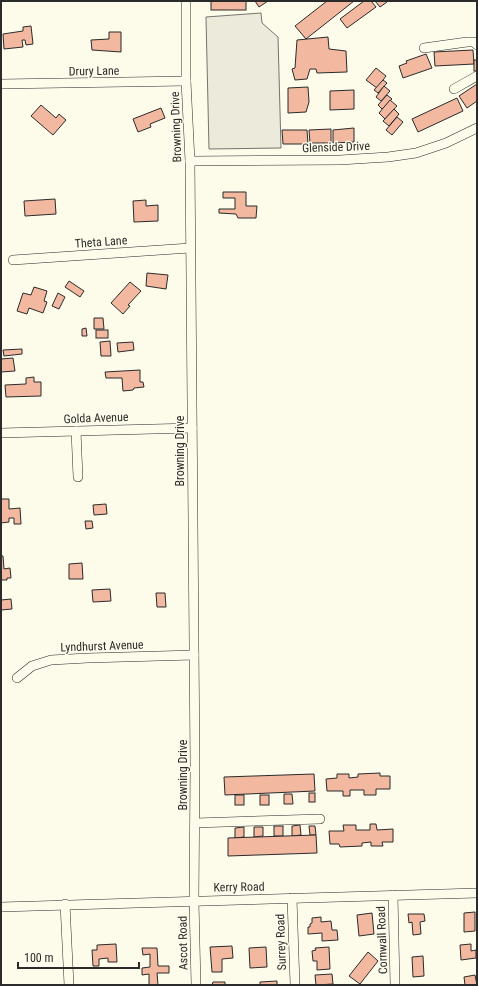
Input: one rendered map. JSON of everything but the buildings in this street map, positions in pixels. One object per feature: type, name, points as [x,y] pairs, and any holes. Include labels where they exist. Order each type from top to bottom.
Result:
[{"type":"street","name":"Browning Drive","points":[[186,1],[186,81],[190,161],[195,823],[194,900]]},
{"type":"street","points":[[424,48],[467,42],[474,42],[477,45]]},
{"type":"street","points":[[454,89],[477,76]]},
{"type":"street","name":"Drury Lane","points":[[1,84],[186,81]]},
{"type":"street","name":"Glenside Drive","points":[[190,161],[340,160],[388,157],[416,153],[446,143],[477,128]]},
{"type":"street","name":"Theta Lane","points":[[12,260],[190,248]]},
{"type":"street","name":"Golda Avenue","points":[[1,433],[192,428]]},
{"type":"street","points":[[76,431],[78,477]]},
{"type":"street","name":"Lyndhurst Avenue","points":[[17,678],[32,666],[52,660],[194,655]]},
{"type":"street","points":[[195,823],[320,819]]},
{"type":"street","name":"Kerry Road","points":[[1,906],[477,893]]},
{"type":"street","name":"Cornwall Road","points":[[393,895],[395,985]]},
{"type":"street","name":"Surrey Road","points":[[292,898],[295,985]]},
{"type":"street","name":"Ascot Road","points":[[194,900],[196,985]]},
{"type":"street","points":[[66,904],[69,985]]},
{"type":"shaded area","points":[[261,13],[262,23],[278,37],[281,148],[209,149],[206,17]]}]
